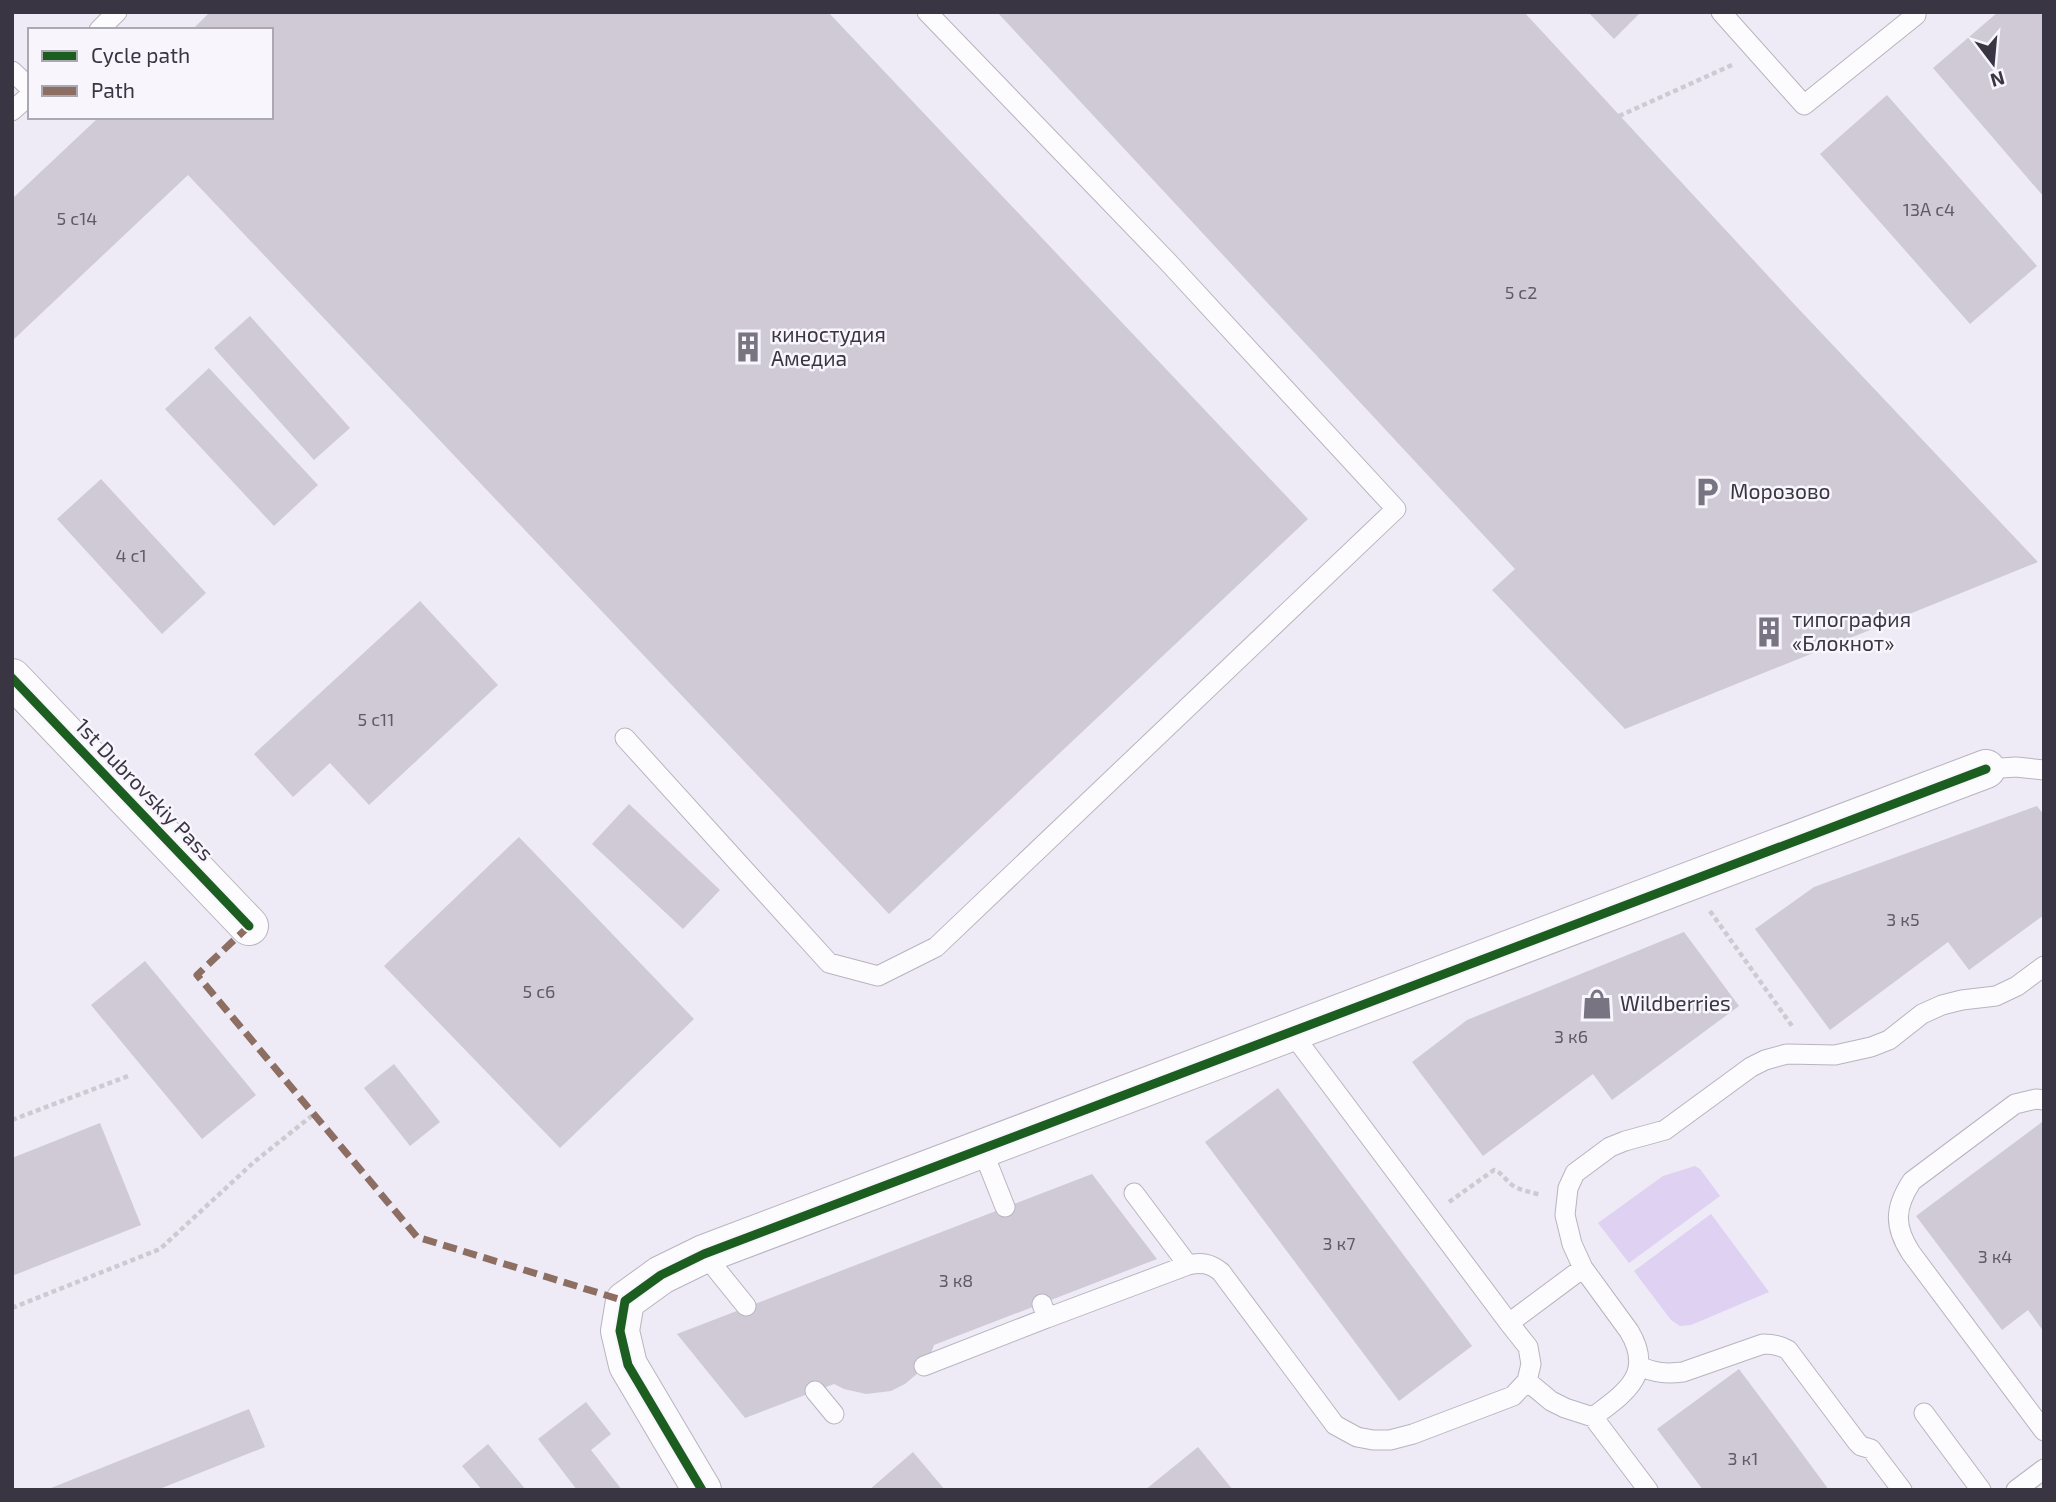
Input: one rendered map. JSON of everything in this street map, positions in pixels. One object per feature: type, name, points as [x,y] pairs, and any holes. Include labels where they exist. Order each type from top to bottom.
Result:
[{"type":"street","name":"1st Dubrovskiy Pass","points":[[18,694],[249,926]]},
{"type":"street","points":[[702,1490],[628,1366],[620,1331],[625,1301],[661,1275],[704,1254],[1986,769]]},
{"type":"lane","points":[[101,28],[117,12]]},
{"type":"lane","points":[[625,738],[829,963],[878,976],[936,947],[1396,509],[1168,262],[927,12]]},
{"type":"lane","points":[[1721,12],[1804,105],[1916,15]]},
{"type":"lane","points":[[12,71],[28,86]]},
{"type":"lane","points":[[12,111],[28,96]]},
{"type":"lane","points":[[1986,769],[2016,767],[2044,770]]},
{"type":"lane","points":[[1593,1417],[1627,1391],[1633,1383],[1640,1357],[1635,1341],[1576,1255],[1567,1227],[1566,1202],[1575,1173],[1610,1147],[1665,1130],[1751,1067],[1765,1060],[1787,1055],[1835,1055],[1871,1047],[1889,1040],[1922,1014],[1942,1004],[1996,996],[2017,986],[2044,966]]},
{"type":"lane","points":[[924,1366],[1045,1311],[1199,1263],[1209,1264],[1221,1272],[1335,1425],[1357,1437],[1390,1440],[1413,1434],[1513,1396],[1527,1381],[1531,1364],[1528,1347],[1292,1032]]},
{"type":"lane","points":[[2044,1100],[2015,1104],[1912,1181],[1903,1194],[1898,1219],[1899,1231],[1911,1253],[2044,1431]]},
{"type":"lane","points":[[982,1149],[1004,1207]]},
{"type":"lane","points":[[1135,1193],[1188,1265]]},
{"type":"lane","points":[[704,1254],[747,1306]]},
{"type":"lane","points":[[1509,1323],[1541,1290],[1583,1268]]},
{"type":"lane","points":[[1639,1366],[1669,1374],[1683,1372],[1763,1344],[1783,1347],[1788,1350],[1857,1442],[1871,1449],[1902,1490]]},
{"type":"lane","points":[[1527,1381],[1559,1405],[1593,1417],[1648,1490]]},
{"type":"lane","points":[[815,1391],[834,1415]]},
{"type":"lane","points":[[1924,1413],[1981,1490]]},
{"type":"lane","points":[[2016,1490],[2044,1469]]},
{"type":"path","points":[[1619,116],[1758,54]]},
{"type":"path","points":[[1689,882],[1813,1055]]},
{"type":"path","points":[[12,1120],[131,1075]]},
{"type":"path","points":[[12,1308],[160,1249],[254,1162],[314,1114]]},
{"type":"path","points":[[1430,1217],[1494,1170],[1502,1173],[1513,1186],[1522,1190],[1566,1202]]},
{"type":"shaded area","points":[[1695,1166],[1720,1196],[1629,1263],[1598,1223],[1663,1176]]},
{"type":"shaded area","points":[[1711,1214],[1769,1292],[1691,1325],[1680,1326],[1671,1320],[1634,1271]]},
{"type":"building","name":"киностудия Амедиа","points":[[210,12],[828,12],[1308,519],[889,914],[188,175],[12,341],[12,199],[97,119],[273,119],[273,28],[194,28]]},
{"type":"building","points":[[997,12],[1524,12],[1794,304],[2038,562],[1625,729],[1492,590],[1515,569]]},
{"type":"building","points":[[1588,12],[1641,12],[1614,39]]},
{"type":"building","points":[[1998,12],[2044,12],[2044,197],[1933,68]]},
{"type":"building","points":[[1887,95],[2037,266],[1970,324],[1820,154]]},
{"type":"building","points":[[250,316],[350,428],[314,460],[214,348]]},
{"type":"building","points":[[209,368],[318,485],[274,526],[165,409]]},
{"type":"building","points":[[101,479],[206,593],[162,634],[57,519]]},
{"type":"building","points":[[420,601],[498,685],[369,805],[330,763],[293,797],[254,754]]},
{"type":"building","points":[[629,804],[720,890],[683,929],[592,844]]},
{"type":"building","points":[[2037,806],[2044,815],[2044,915],[1969,970],[1948,942],[1830,1030],[1755,929],[1814,887]]},
{"type":"building","points":[[519,837],[694,1019],[560,1148],[384,966]]},
{"type":"building","points":[[1684,932],[1739,1006],[1612,1100],[1593,1074],[1483,1156],[1412,1062],[1467,1020]]},
{"type":"building","points":[[145,961],[256,1095],[202,1139],[91,1005]]},
{"type":"building","points":[[394,1064],[440,1122],[410,1146],[364,1088]]},
{"type":"building","points":[[1278,1088],[1472,1346],[1399,1401],[1205,1142]]},
{"type":"building","points":[[2042,1122],[2044,1332],[2028,1310],[2002,1330],[1916,1216]]},
{"type":"building","points":[[100,1123],[141,1225],[12,1276],[12,1158]]},
{"type":"building","points":[[1092,1174],[1157,1259],[934,1345],[918,1373],[891,1391],[866,1394],[834,1384],[745,1418],[677,1334]]},
{"type":"building","points":[[1739,1369],[1829,1490],[1703,1490],[1657,1429]]},
{"type":"building","points":[[586,1402],[611,1434],[591,1450],[622,1490],[577,1490],[538,1439]]},
{"type":"building","points":[[249,1409],[265,1447],[157,1490],[46,1490]]},
{"type":"building","points":[[488,1444],[526,1490],[482,1490],[462,1466]]},
{"type":"building","points":[[1198,1447],[1233,1490],[1145,1490]]},
{"type":"building","points":[[913,1452],[945,1490],[869,1490]]},
{"type":"marked path","points":[[249,926],[197,975],[417,1237],[625,1301]]},
{"type":"cycle path","points":[[12,678],[249,926]]},
{"type":"cycle path","points":[[702,1490],[628,1365],[620,1331],[625,1301],[661,1275],[704,1254],[1986,769]]},
{"type":"place","name":"киностудия Амедиа","points":[[748,347]]},
{"type":"place","name":"Морозово","points":[[1707,492]]},
{"type":"place","name":"типография «Блокнот»","points":[[1769,632]]},
{"type":"place","name":"Wildberries","points":[[1597,1004]]}]
